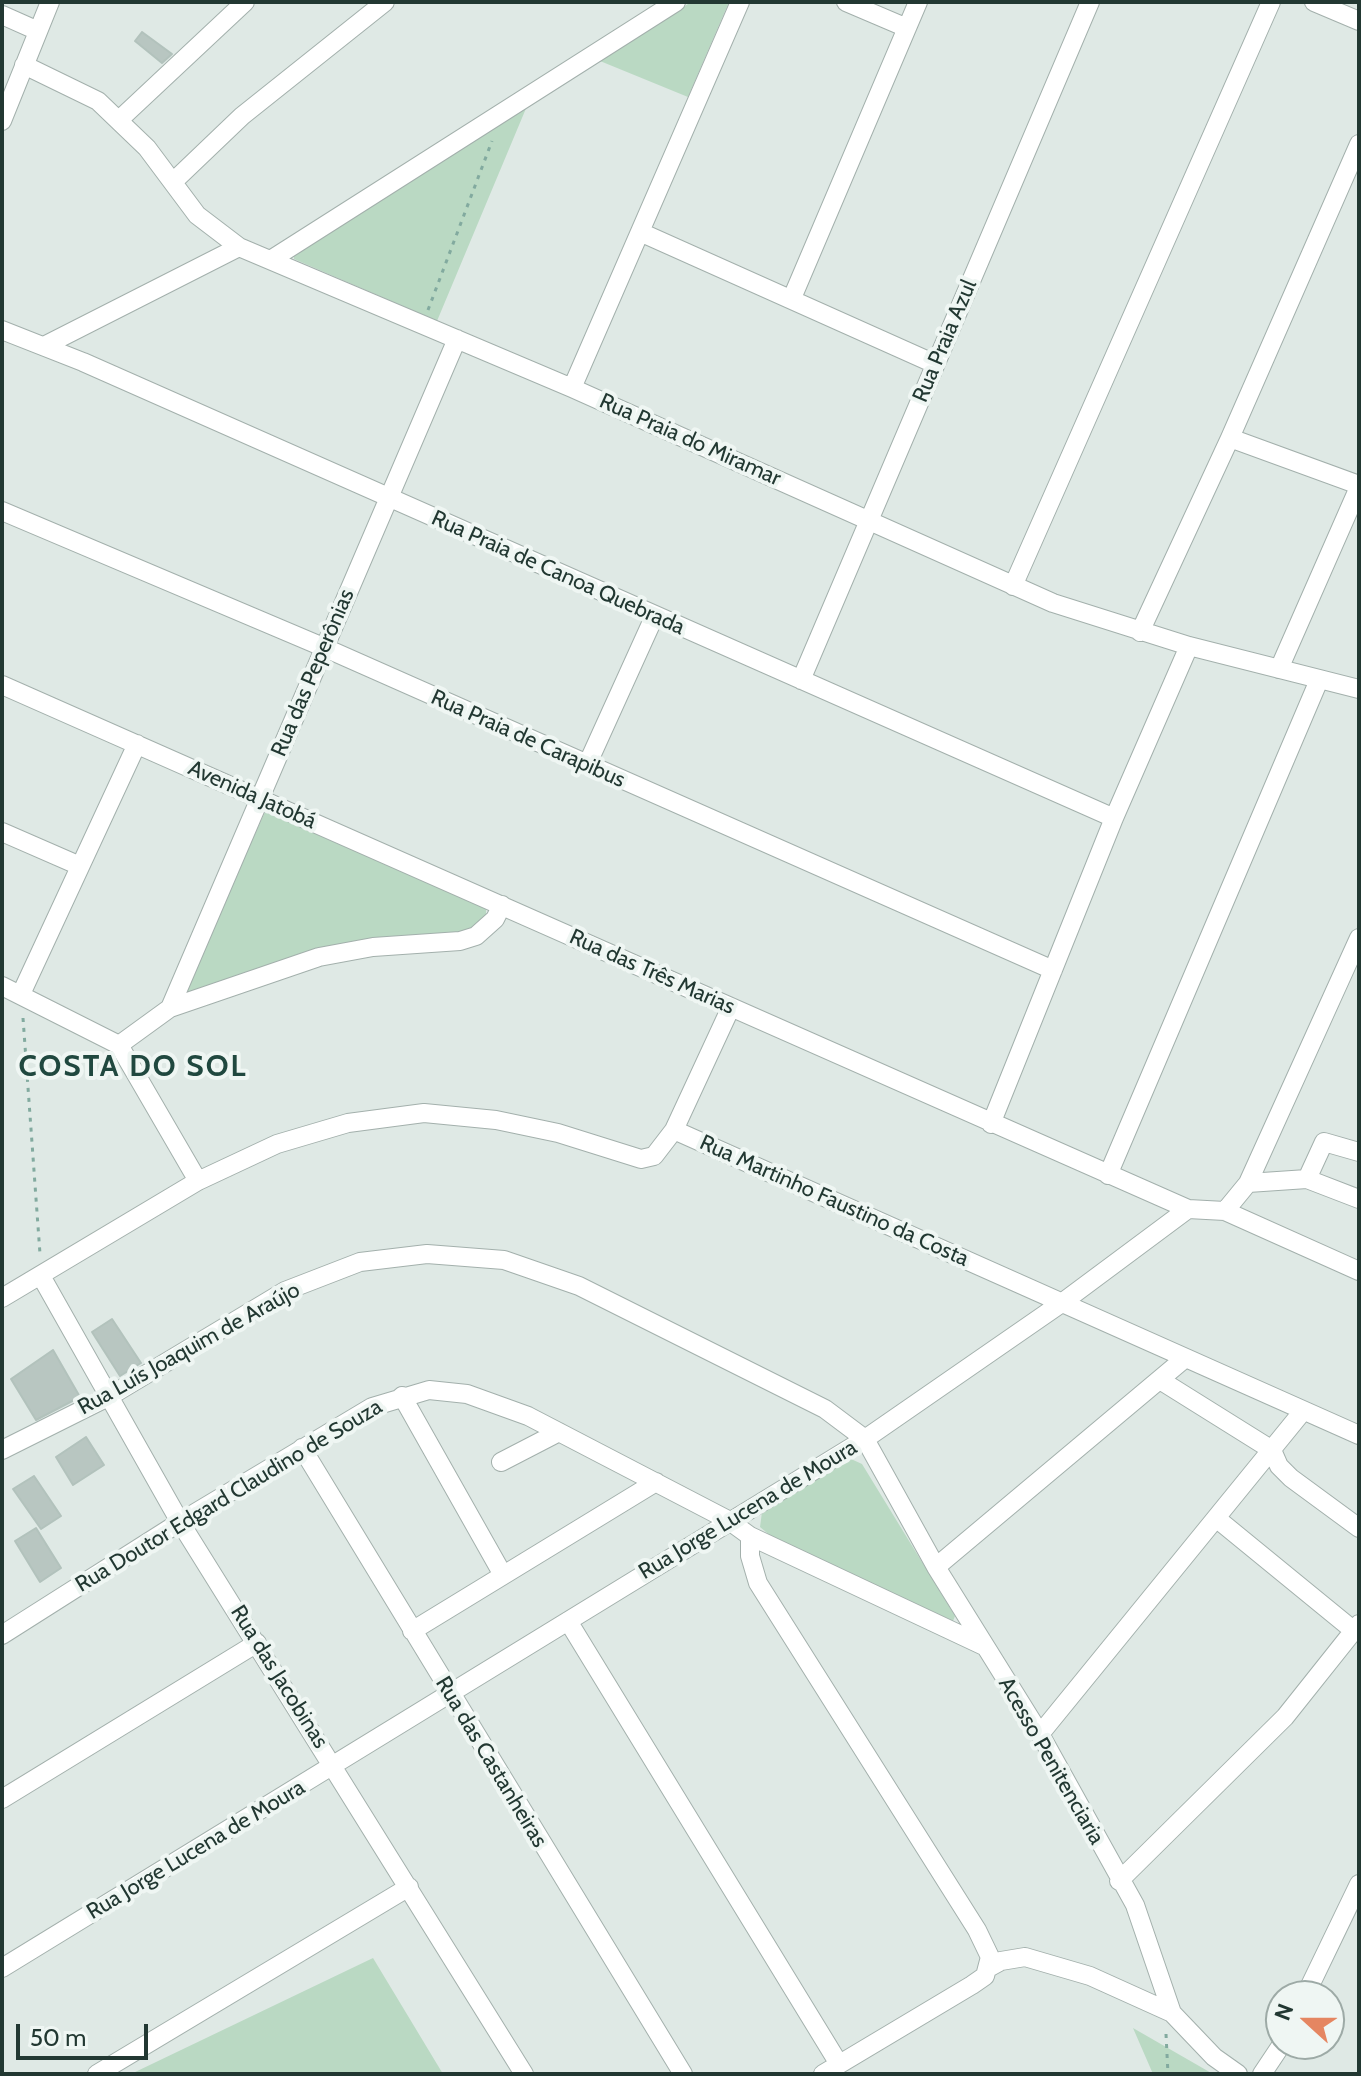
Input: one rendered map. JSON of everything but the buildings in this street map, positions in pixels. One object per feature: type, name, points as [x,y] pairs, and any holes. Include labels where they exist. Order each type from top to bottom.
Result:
[{"type":"street","points":[[2,121],[50,2]]},
{"type":"street","points":[[119,120],[245,2]]},
{"type":"street","points":[[174,181],[242,116],[385,2]]},
{"type":"street","points":[[272,259],[676,2]]},
{"type":"street","points":[[572,388],[740,2]]},
{"type":"street","points":[[846,2],[907,28]]},
{"type":"street","points":[[792,298],[918,2]]},
{"type":"street","name":"Rua Praia Azul","points":[[801,680],[1090,2]]},
{"type":"street","points":[[1013,586],[1271,2]]},
{"type":"street","points":[[1314,2],[1359,21]]},
{"type":"street","points":[[2,15],[38,31]]},
{"type":"street","name":"Rua Praia do Miramar","points":[[24,65],[78,90],[119,120],[174,181],[197,215],[239,247],[869,518],[1013,586],[1140,632],[1359,689]]},
{"type":"street","points":[[1140,632],[1230,438],[1359,144]]},
{"type":"street","points":[[640,232],[935,364]]},
{"type":"street","points":[[44,346],[239,247]]},
{"type":"street","name":"Rua Praia de Canoa Quebrada","points":[[2,330],[1114,818]]},
{"type":"street","name":"Rua das Peperônias","points":[[170,1008],[457,339]]},
{"type":"street","points":[[1230,438],[1359,486],[1279,669]]},
{"type":"street","name":"Rua Praia de Carapibus","points":[[2,511],[323,647],[1053,970]]},
{"type":"street","points":[[587,765],[655,615]]},
{"type":"street","points":[[991,1124],[1114,818],[1189,646]]},
{"type":"street","points":[[1108,1175],[1319,680]]},
{"type":"street","name":"Avenida Jatobá","points":[[2,685],[502,905]]},
{"type":"street","points":[[21,994],[137,744]]},
{"type":"street","points":[[2,832],[80,866]]},
{"type":"street","points":[[119,1045],[170,1008],[319,957],[373,947],[460,941],[476,936],[495,919],[502,905]]},
{"type":"street","name":"Rua das Três Marias","points":[[502,905],[1188,1209]]},
{"type":"street","points":[[1225,1211],[1248,1183],[1354,963],[1359,938]]},
{"type":"street","points":[[2,986],[119,1045],[198,1181]]},
{"type":"street","points":[[674,1130],[731,1007]]},
{"type":"street","name":"Rua Martinho Faustino da Costa","points":[[2,1298],[198,1181],[277,1144],[348,1123],[424,1113],[496,1120],[558,1133],[641,1159],[649,1159],[658,1152],[674,1130],[1303,1411],[1357,1428]]},
{"type":"street","points":[[1307,1179],[1324,1142],[1359,1152]]},
{"type":"street","points":[[1248,1183],[1307,1179],[1359,1199]]},
{"type":"street","points":[[1188,1209],[1225,1211],[1359,1271]]},
{"type":"street","name":"Rua Jorge Lucena de Moura","points":[[2,1968],[450,1695],[728,1520],[865,1439],[1063,1302],[1188,1209]]},
{"type":"street","name":"Rua Luís Joaquim de Araújo","points":[[2,1450],[110,1396],[285,1291],[360,1262],[427,1254],[504,1260],[579,1286],[825,1409],[865,1439]]},
{"type":"street","name":"Rua das Jacobinas","points":[[41,1276],[180,1522],[335,1765],[524,2074]]},
{"type":"street","points":[[936,1567],[1184,1359]]},
{"type":"street","points":[[1160,1380],[1272,1450],[1279,1466],[1291,1478],[1359,1528]]},
{"type":"street","name":"Rua Doutor Edgard Claudino de Souza","points":[[2,1635],[180,1522],[372,1407],[429,1390],[467,1394],[559,1432],[728,1520],[750,1536],[984,1646]]},
{"type":"street","points":[[402,1396],[503,1575]]},
{"type":"street","points":[[1040,1734],[1303,1411]]},
{"type":"street","points":[[501,1462],[559,1432]]},
{"type":"street","name":"Acesso Penitenciaria","points":[[865,1439],[936,1567],[1040,1734],[1135,1905],[1149,1939],[1168,2011],[1214,2057],[1238,2074]]},
{"type":"street","name":"Rua das Castanheiras","points":[[302,1448],[683,2074]]},
{"type":"street","points":[[412,1631],[656,1482]]},
{"type":"street","points":[[1119,1881],[1285,1717],[1356,1627],[1216,1518]]},
{"type":"street","points":[[750,1536],[750,1556],[758,1583],[977,1930],[990,1957],[990,1967]]},
{"type":"street","points":[[568,1621],[831,2069],[972,1985],[1001,1961],[1025,1957],[1090,1976],[1168,2011]]},
{"type":"street","points":[[2,1799],[257,1643]]},
{"type":"street","points":[[1313,1980],[1359,1884]]},
{"type":"street","points":[[97,2074],[409,1887]]},
{"type":"path","points":[[422,324],[502,115]]},
{"type":"path","points":[[21,994],[41,1276]]},
{"type":"path","points":[[1168,2011],[1168,2074]]},
{"type":"green space","points":[[691,2],[729,2],[688,97],[600,61]]},
{"type":"green space","points":[[527,106],[437,321],[294,259],[294,255]]},
{"type":"green space","points":[[265,812],[486,908],[486,917],[480,924],[462,933],[374,939],[304,954],[188,992],[187,984]]},
{"type":"green space","points":[[851,1459],[862,1464],[955,1616],[953,1621],[772,1537],[760,1527],[762,1512]]},
{"type":"green space","points":[[373,1958],[443,2074],[131,2074]]},
{"type":"green space","points":[[1133,2028],[1213,2074],[1153,2074]]},
{"type":"district","name":"COSTA DO SOL","points":[[133,1067]]}]
